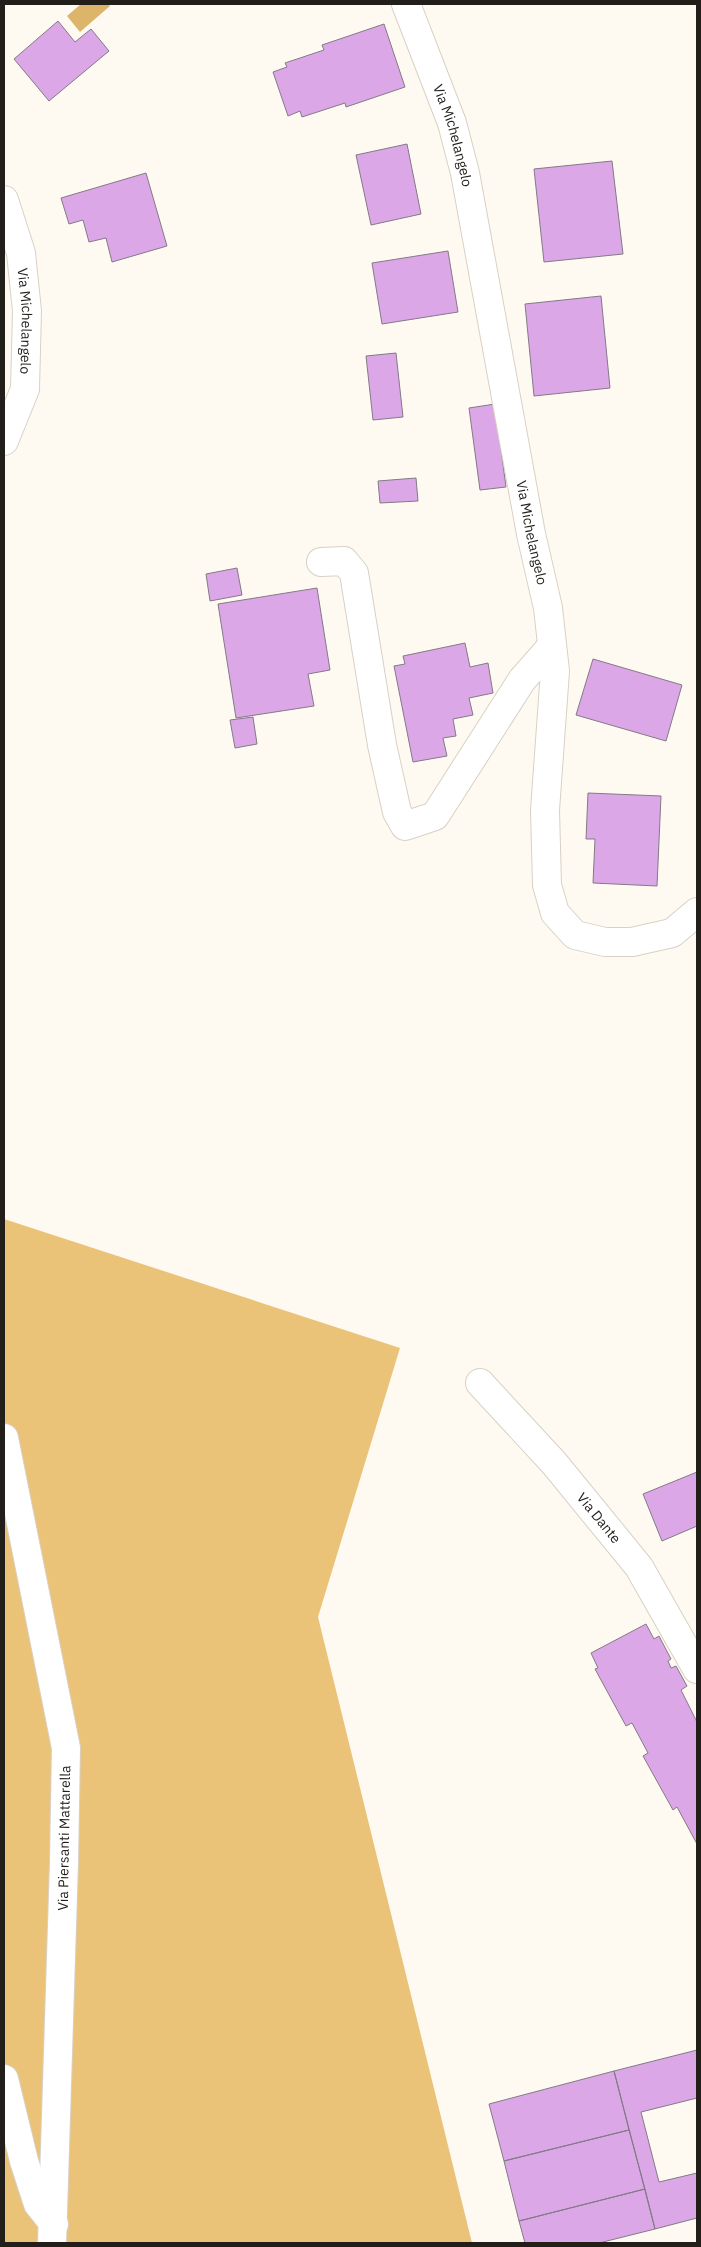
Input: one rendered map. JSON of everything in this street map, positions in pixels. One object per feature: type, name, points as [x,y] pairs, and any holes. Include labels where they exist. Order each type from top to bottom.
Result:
[{"type":"street","name":"Via Michelangelo","points":[[406,4],[452,124],[465,173],[531,534],[548,608],[555,671],[545,810],[547,885],[555,913],[575,935],[605,942],[632,942],[672,933],[697,912]]},
{"type":"street","name":"Via Michelangelo","points":[[4,200],[21,253],[27,311],[25,389],[4,441]]},
{"type":"street","points":[[321,562],[344,561],[354,574],[382,745],[397,812],[405,826],[435,816],[522,680],[552,646]]},
{"type":"street","name":"Via Dante","points":[[480,1383],[554,1463],[639,1567],[697,1669]]},
{"type":"street","name":"Via Piersanti Mattarella","points":[[4,1438],[66,1748],[53,2234]]},
{"type":"street","points":[[4,2079],[24,2161],[38,2204],[53,2234]]},
{"type":"shaded area","points":[[81,4],[108,4],[110,6],[80,32],[67,16]]},
{"type":"shaded area","points":[[4,1219],[400,1348],[318,1617],[472,2243],[4,2243]]},
{"type":"building","points":[[58,21],[75,42],[91,29],[109,51],[49,101],[14,59]]},
{"type":"building","points":[[384,24],[405,87],[346,107],[345,103],[302,117],[300,111],[288,116],[273,72],[287,67],[285,63],[324,50],[322,45]]},
{"type":"building","points":[[407,144],[421,214],[371,225],[356,155]]},
{"type":"building","points":[[612,161],[623,254],[544,262],[534,169]]},
{"type":"building","points":[[146,173],[167,246],[112,262],[106,238],[89,242],[83,220],[69,224],[61,198]]},
{"type":"building","points":[[448,251],[458,312],[382,324],[372,263]]},
{"type":"building","points":[[601,296],[610,388],[534,396],[525,304]]},
{"type":"building","points":[[396,353],[403,417],[373,420],[366,356]]},
{"type":"building","points":[[495,404],[506,487],[480,490],[469,408]]},
{"type":"building","points":[[416,478],[418,501],[380,503],[378,481]]},
{"type":"building","points":[[237,568],[242,595],[210,601],[206,574]]},
{"type":"building","points":[[317,588],[330,670],[308,674],[314,706],[236,718],[218,604]]},
{"type":"building","points":[[465,643],[470,667],[488,663],[493,693],[469,698],[473,715],[453,719],[456,736],[443,738],[447,756],[413,762],[394,666],[405,664],[403,656]]},
{"type":"building","points":[[593,659],[682,685],[666,741],[576,715]]},
{"type":"building","points":[[253,717],[257,744],[235,748],[230,720]]},
{"type":"building","points":[[588,793],[661,796],[657,886],[593,883],[595,839],[586,839]]},
{"type":"building","points":[[697,1472],[697,1526],[662,1541],[643,1494]]},
{"type":"building","points":[[646,1624],[654,1639],[659,1636],[671,1659],[668,1661],[671,1668],[676,1666],[687,1686],[681,1690],[697,1722],[697,1844],[677,1807],[673,1810],[643,1756],[648,1753],[632,1723],[626,1726],[595,1669],[598,1668],[591,1653]]},
{"type":"building","points":[[697,2050],[697,2098],[641,2112],[659,2182],[697,2173],[697,2218],[655,2229],[614,2071]]},
{"type":"building","points":[[614,2071],[629,2130],[504,2161],[489,2104]]},
{"type":"building","points":[[629,2130],[645,2189],[519,2221],[504,2161]]},
{"type":"building","points":[[645,2189],[655,2229],[599,2243],[525,2243],[519,2221]]}]
